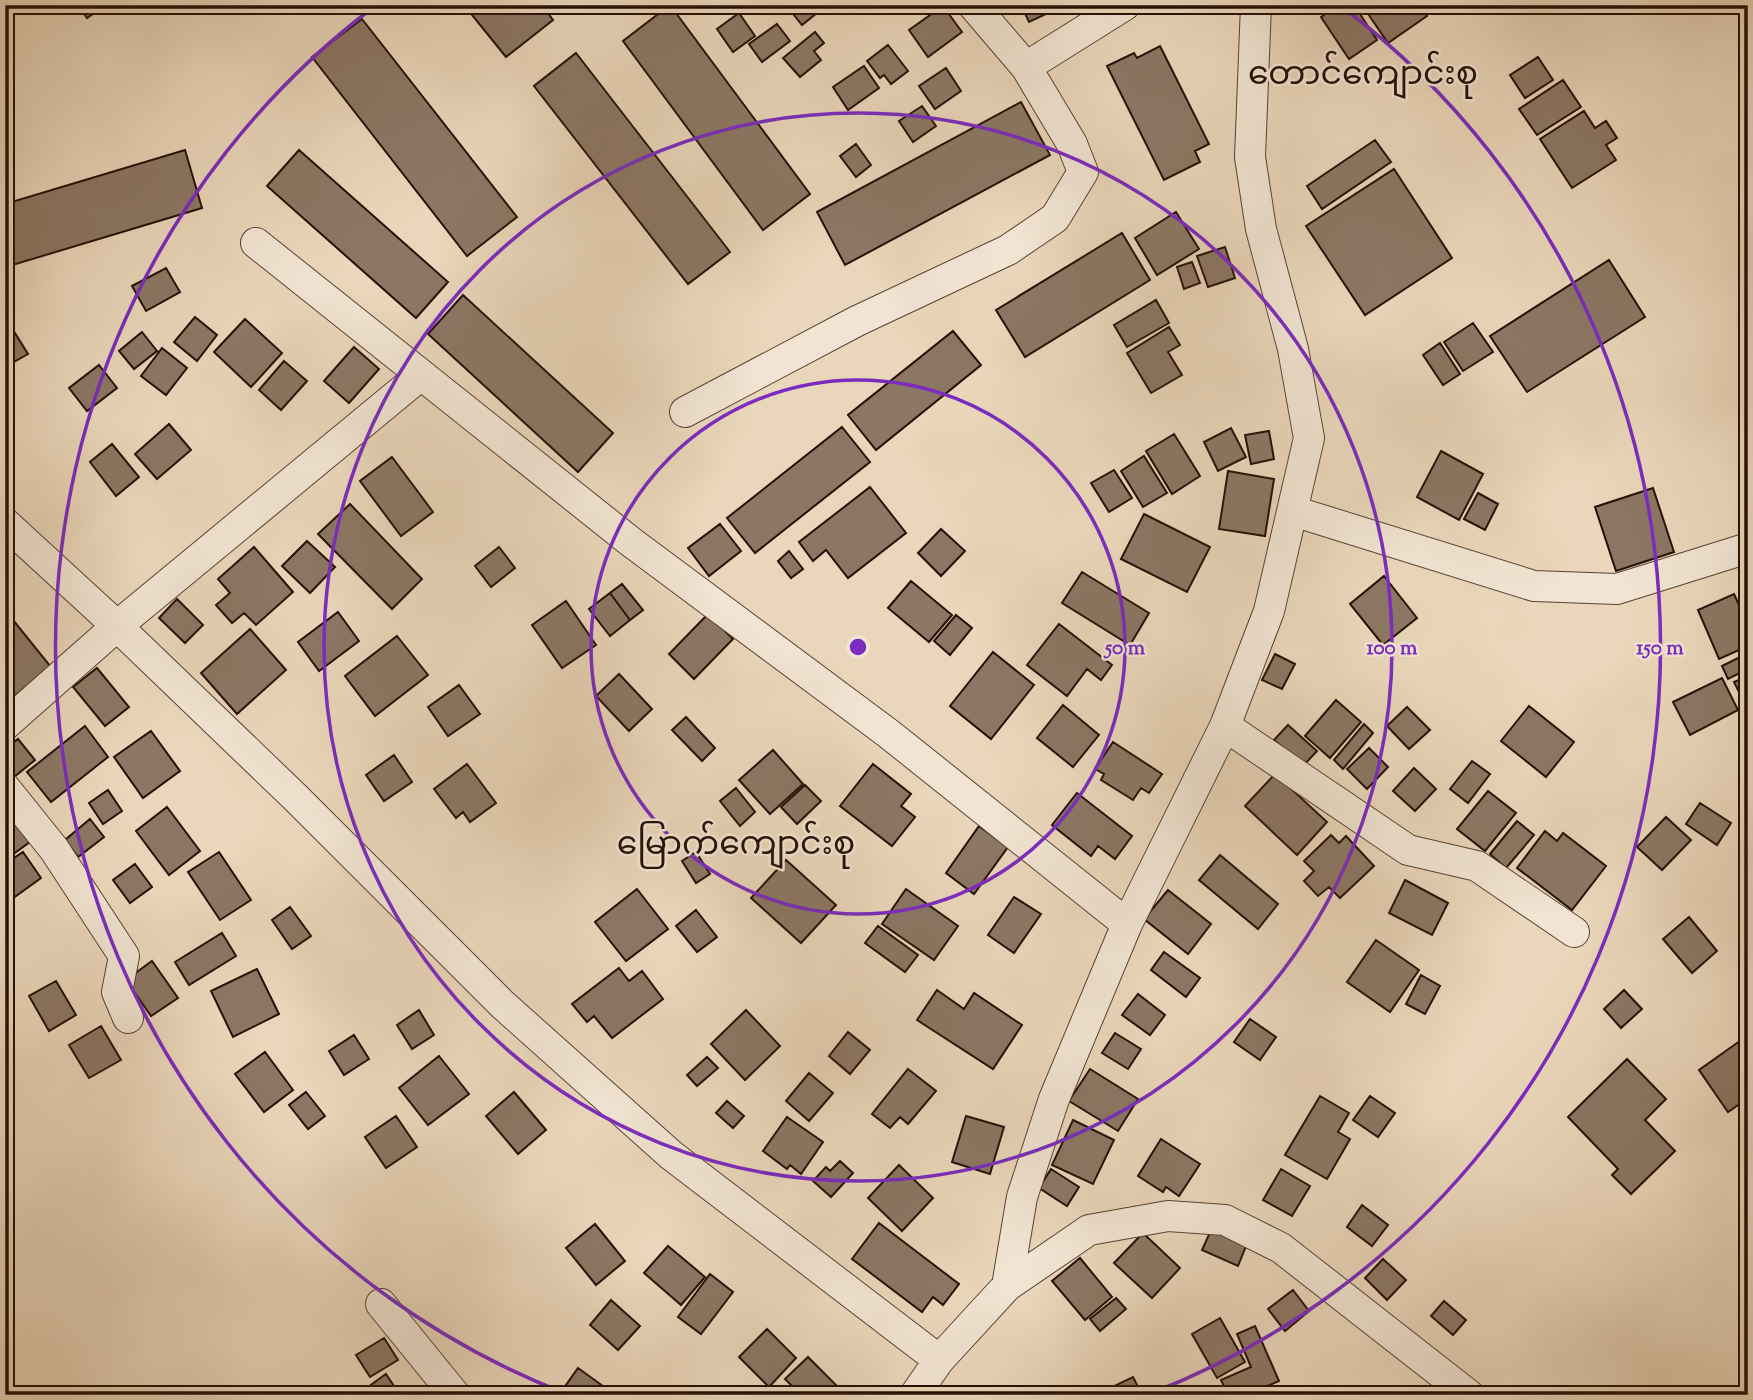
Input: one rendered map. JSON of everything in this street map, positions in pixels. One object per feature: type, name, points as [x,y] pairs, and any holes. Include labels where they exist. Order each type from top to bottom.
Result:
[{"type":"street","points":[[685,412],[857,321],[1008,250],[1055,218],[1083,173],[1072,144],[1026,66],[973,5]]},
{"type":"street","points":[[1026,66],[1125,5]]},
{"type":"street","points":[[1007,1286],[1022,1197],[1054,1099],[1126,924],[1225,726],[1269,611],[1309,438],[1293,349],[1261,229],[1250,157],[1256,5]]},
{"type":"street","points":[[256,243],[631,542],[889,734],[1126,924]]},
{"type":"street","points":[[5,725],[117,626],[421,375]]},
{"type":"street","points":[[1293,511],[1534,586],[1617,589],[1748,548]]},
{"type":"street","points":[[5,523],[295,797],[502,1004],[671,1155],[939,1360]]},
{"type":"street","points":[[1225,726],[1408,850],[1477,866],[1574,932]]},
{"type":"street","points":[[5,788],[54,849],[124,956],[117,992],[128,1018]]},
{"type":"street","points":[[915,1395],[939,1360],[1007,1286],[1089,1230],[1168,1216],[1225,1220],[1281,1248],[1469,1395]]},
{"type":"street","points":[[381,1304],[455,1395]]},
{"type":"building","points":[[78,5],[106,5],[87,18]]},
{"type":"building","points":[[464,5],[542,5],[553,20],[506,57]]},
{"type":"building","points":[[670,5],[810,194],[763,230],[623,41]]},
{"type":"building","points":[[786,5],[827,5],[802,25]]},
{"type":"building","points":[[1021,5],[1065,5],[1029,22]]},
{"type":"building","points":[[1339,5],[1354,5],[1377,40],[1349,59],[1321,17]]},
{"type":"building","points":[[1362,5],[1420,5],[1427,16],[1388,43]]},
{"type":"building","points":[[943,6],[962,32],[928,57],[909,30]]},
{"type":"building","points":[[739,13],[755,36],[733,52],[717,29]]},
{"type":"building","points":[[362,19],[517,217],[467,256],[312,57]]},
{"type":"building","points":[[777,24],[790,41],[762,62],[749,44]]},
{"type":"building","points":[[815,32],[824,43],[814,51],[821,60],[800,77],[783,58]]},
{"type":"building","points":[[888,45],[908,71],[891,84],[884,75],[880,78],[867,61]]},
{"type":"building","points":[[1160,46],[1209,144],[1195,151],[1200,162],[1164,180],[1107,66],[1134,53],[1137,58]]},
{"type":"building","points":[[576,53],[730,252],[688,284],[534,86]]},
{"type":"building","points":[[1538,57],[1553,80],[1525,98],[1510,75]]},
{"type":"building","points":[[864,66],[879,88],[848,110],[833,87]]},
{"type":"building","points":[[946,68],[961,91],[935,109],[919,86]]},
{"type":"building","points":[[1563,80],[1581,107],[1537,135],[1519,109]]},
{"type":"building","points":[[1021,102],[1050,155],[845,265],[817,212]]},
{"type":"building","points":[[922,106],[936,126],[913,142],[899,121]]},
{"type":"building","points":[[1584,111],[1595,128],[1606,121],[1617,138],[1606,145],[1616,160],[1572,188],[1540,139]]},
{"type":"building","points":[[1375,140],[1391,162],[1322,209],[1307,186]]},
{"type":"building","points":[[856,144],[871,165],[856,177],[840,156]]},
{"type":"building","points":[[185,150],[202,208],[9,266],[5,254],[5,204]]},
{"type":"building","points":[[299,150],[448,282],[416,318],[267,186]]},
{"type":"building","points":[[1394,169],[1452,258],[1365,315],[1306,226]]},
{"type":"building","points":[[1176,212],[1199,249],[1157,275],[1135,238]]},
{"type":"building","points":[[1122,233],[1150,280],[1025,357],[996,310]]},
{"type":"building","points":[[1225,247],[1235,278],[1208,287],[1197,256]]},
{"type":"building","points":[[1609,260],[1645,317],[1527,392],[1490,336]]},
{"type":"building","points":[[1192,262],[1200,283],[1184,289],[1177,267]]},
{"type":"building","points":[[166,268],[180,292],[146,311],[132,286]]},
{"type":"building","points":[[463,295],[613,433],[578,472],[428,334]]},
{"type":"building","points":[[1156,300],[1169,323],[1127,347],[1114,325]]},
{"type":"building","points":[[5,317],[28,354],[5,367]]},
{"type":"building","points":[[195,317],[217,335],[197,361],[174,342]]},
{"type":"building","points":[[245,319],[282,353],[251,387],[214,352]]},
{"type":"building","points":[[1473,323],[1493,352],[1463,371],[1444,342]]},
{"type":"building","points":[[1169,327],[1180,345],[1168,352],[1182,375],[1151,393],[1127,353]]},
{"type":"building","points":[[953,331],[981,365],[876,450],[848,415]]},
{"type":"building","points":[[142,332],[157,351],[134,369],[119,351]]},
{"type":"building","points":[[1440,343],[1460,374],[1443,385],[1423,355]]},
{"type":"building","points":[[354,347],[379,369],[349,403],[324,381]]},
{"type":"building","points":[[162,348],[187,368],[166,395],[141,376]]},
{"type":"building","points":[[284,361],[307,381],[281,410],[259,390]]},
{"type":"building","points":[[99,365],[117,388],[87,411],[69,388]]},
{"type":"building","points":[[169,424],[191,450],[157,479],[135,454]]},
{"type":"building","points":[[842,427],[870,462],[755,553],[727,518]]},
{"type":"building","points":[[1231,428],[1246,457],[1218,471],[1204,442]]},
{"type":"building","points":[[1269,431],[1274,459],[1251,464],[1245,435]]},
{"type":"building","points":[[1174,434],[1200,476],[1172,494],[1146,451]]},
{"type":"building","points":[[112,444],[139,477],[116,496],[90,462]]},
{"type":"building","points":[[1441,451],[1483,474],[1459,520],[1417,497]]},
{"type":"building","points":[[1144,456],[1167,493],[1143,507],[1121,471]]},
{"type":"building","points":[[392,457],[433,512],[401,536],[360,481]]},
{"type":"building","points":[[1114,470],[1132,498],[1109,512],[1091,483]]},
{"type":"building","points":[[1228,471],[1274,479],[1265,536],[1219,529]]},
{"type":"building","points":[[870,487],[906,533],[848,578],[826,550],[813,561],[799,542]]},
{"type":"building","points":[[1653,488],[1674,552],[1616,571],[1595,507]]},
{"type":"building","points":[[1478,493],[1498,504],[1485,530],[1464,519]]},
{"type":"building","points":[[350,504],[422,579],[392,609],[318,534]]},
{"type":"building","points":[[1144,514],[1210,547],[1187,592],[1121,559]]},
{"type":"building","points":[[720,524],[741,551],[709,576],[688,548]]},
{"type":"building","points":[[941,529],[965,551],[941,576],[918,553]]},
{"type":"building","points":[[307,541],[335,567],[310,593],[282,566]]},
{"type":"building","points":[[254,547],[293,592],[256,625],[244,613],[232,623],[216,605],[230,593],[218,579]]},
{"type":"building","points":[[499,547],[515,568],[491,587],[475,566]]},
{"type":"building","points":[[789,551],[803,569],[791,578],[778,561]]},
{"type":"building","points":[[1082,572],[1149,613],[1130,645],[1062,603]]},
{"type":"building","points":[[1384,576],[1417,618],[1383,645],[1350,604]]},
{"type":"building","points":[[911,581],[952,615],[929,642],[888,608]]},
{"type":"building","points":[[622,584],[643,610],[630,620],[610,593]]},
{"type":"building","points":[[610,593],[630,620],[610,636],[589,609]]},
{"type":"building","points":[[1734,594],[1748,625],[1748,646],[1719,659],[1698,610]]},
{"type":"building","points":[[177,599],[203,625],[185,643],[159,618]]},
{"type":"building","points":[[566,601],[596,645],[562,668],[532,625]]},
{"type":"building","points":[[338,612],[359,641],[319,671],[298,642]]},
{"type":"building","points":[[708,614],[733,639],[694,679],[669,654]]},
{"type":"building","points":[[956,615],[972,628],[950,655],[934,641]]},
{"type":"building","points":[[13,620],[51,667],[13,697],[5,687],[5,626]]},
{"type":"building","points":[[1059,624],[1112,665],[1101,680],[1087,669],[1067,696],[1027,665]]},
{"type":"building","points":[[250,629],[286,670],[237,714],[201,673]]},
{"type":"building","points":[[397,636],[428,675],[375,716],[345,676]]},
{"type":"building","points":[[993,652],[1034,685],[991,739],[950,706]]},
{"type":"building","points":[[1748,653],[1748,669],[1728,679],[1722,666]]},
{"type":"building","points":[[1275,654],[1295,664],[1282,689],[1262,680]]},
{"type":"building","points":[[97,668],[129,707],[105,726],[73,687]]},
{"type":"building","points":[[619,674],[652,709],[629,731],[596,696]]},
{"type":"building","points":[[1748,676],[1748,688],[1739,692],[1734,682]]},
{"type":"building","points":[[1722,678],[1738,710],[1690,735],[1673,702]]},
{"type":"building","points":[[459,685],[480,714],[448,736],[428,707]]},
{"type":"building","points":[[1336,700],[1361,722],[1330,758],[1305,736]]},
{"type":"building","points":[[1063,705],[1099,735],[1073,767],[1037,738]]},
{"type":"building","points":[[1529,706],[1574,742],[1546,777],[1501,741]]},
{"type":"building","points":[[1407,707],[1430,730],[1409,749],[1387,726]]},
{"type":"building","points":[[686,717],[715,748],[702,761],[672,730]]},
{"type":"building","points":[[1364,724],[1373,733],[1343,769],[1334,760]]},
{"type":"building","points":[[1288,725],[1317,751],[1303,766],[1274,740]]},
{"type":"building","points":[[85,726],[108,757],[51,802],[27,772]]},
{"type":"building","points":[[151,731],[180,771],[143,798],[114,757]]},
{"type":"building","points":[[18,739],[35,760],[14,777],[5,766],[5,749]]},
{"type":"building","points":[[1113,742],[1162,774],[1149,793],[1141,788],[1133,800],[1101,780],[1104,774],[1095,769]]},
{"type":"building","points":[[1369,748],[1388,767],[1367,789],[1347,769]]},
{"type":"building","points":[[773,750],[803,784],[770,814],[739,780]]},
{"type":"building","points":[[394,755],[412,782],[384,801],[366,775]]},
{"type":"building","points":[[1472,761],[1490,774],[1468,803],[1450,789]]},
{"type":"building","points":[[467,764],[496,803],[470,822],[463,812],[456,818],[434,789]]},
{"type":"building","points":[[873,764],[911,794],[901,806],[915,817],[892,846],[840,806]]},
{"type":"building","points":[[1414,768],[1436,789],[1415,811],[1393,791]]},
{"type":"building","points":[[1275,774],[1327,822],[1297,855],[1245,806]]},
{"type":"building","points":[[805,785],[821,801],[797,824],[781,807]]},
{"type":"building","points":[[736,788],[755,812],[740,826],[720,801]]},
{"type":"building","points":[[108,790],[122,811],[103,824],[89,803]]},
{"type":"building","points":[[1488,791],[1516,813],[1485,851],[1457,829]]},
{"type":"building","points":[[1077,793],[1132,836],[1115,859],[1098,846],[1091,856],[1052,825]]},
{"type":"building","points":[[5,802],[34,839],[5,860]]},
{"type":"building","points":[[1700,803],[1731,823],[1717,845],[1686,824]]},
{"type":"building","points":[[167,807],[200,851],[169,875],[136,831]]},
{"type":"building","points":[[1666,817],[1691,840],[1662,870],[1637,847]]},
{"type":"building","points":[[90,819],[104,837],[78,857],[65,840]]},
{"type":"building","points":[[1517,821],[1534,835],[1506,868],[1490,854]]},
{"type":"building","points":[[979,826],[1008,847],[974,894],[946,873]]},
{"type":"building","points":[[1545,831],[1557,841],[1563,833],[1606,866],[1572,910],[1517,868]]},
{"type":"building","points":[[1331,835],[1339,843],[1346,836],[1374,866],[1340,898],[1329,887],[1318,896],[1304,881],[1314,871],[1304,861]]},
{"type":"building","points":[[23,852],[41,878],[5,904],[5,864]]},
{"type":"building","points":[[219,852],[251,900],[220,920],[188,872]]},
{"type":"building","points":[[696,852],[710,874],[696,883],[682,861]]},
{"type":"building","points":[[1220,855],[1278,904],[1258,929],[1199,880]]},
{"type":"building","points":[[786,860],[836,905],[801,943],[751,898]]},
{"type":"building","points":[[135,864],[152,887],[130,903],[113,880]]},
{"type":"building","points":[[1405,880],[1448,903],[1432,935],[1389,913]]},
{"type":"building","points":[[637,889],[668,929],[626,961],[595,922]]},
{"type":"building","points":[[906,889],[958,926],[934,960],[882,924]]},
{"type":"building","points":[[1168,890],[1211,924],[1188,954],[1144,919]]},
{"type":"building","points":[[1014,897],[1041,914],[1014,953],[988,935]]},
{"type":"building","points":[[290,907],[311,936],[292,949],[272,920]]},
{"type":"building","points":[[696,910],[717,937],[697,952],[676,926]]},
{"type":"building","points":[[1689,917],[1717,951],[1692,973],[1663,939]]},
{"type":"building","points":[[878,926],[918,955],[905,972],[865,943]]},
{"type":"building","points":[[222,933],[236,956],[189,985],[175,962]]},
{"type":"building","points":[[1376,940],[1419,970],[1390,1012],[1347,982]]},
{"type":"building","points":[[1164,952],[1200,978],[1186,997],[1151,970]]},
{"type":"building","points":[[152,961],[178,998],[151,1016],[126,980]]},
{"type":"building","points":[[619,968],[629,981],[642,971],[663,999],[612,1038],[594,1016],[587,1022],[572,1004]]},
{"type":"building","points":[[257,969],[279,1014],[233,1037],[211,991]]},
{"type":"building","points":[[1421,975],[1440,986],[1425,1014],[1406,1004]]},
{"type":"building","points":[[56,981],[76,1015],[49,1031],[29,996]]},
{"type":"building","points":[[937,990],[964,1009],[974,993],[1022,1025],[993,1069],[917,1020]]},
{"type":"building","points":[[1624,990],[1642,1009],[1621,1028],[1604,1009]]},
{"type":"building","points":[[1138,994],[1165,1015],[1150,1035],[1122,1015]]},
{"type":"building","points":[[419,1010],[434,1035],[412,1049],[397,1025]]},
{"type":"building","points":[[746,1010],[780,1046],[745,1080],[711,1044]]},
{"type":"building","points":[[1250,1019],[1276,1037],[1260,1060],[1234,1042]]},
{"type":"building","points":[[101,1026],[121,1060],[89,1078],[69,1045]]},
{"type":"building","points":[[848,1032],[870,1050],[850,1074],[829,1056]]},
{"type":"building","points":[[1115,1033],[1141,1049],[1128,1069],[1102,1053]]},
{"type":"building","points":[[354,1035],[369,1059],[344,1075],[329,1051]]},
{"type":"building","points":[[1744,1038],[1748,1043],[1748,1098],[1728,1112],[1699,1070]]},
{"type":"building","points":[[265,1052],[293,1090],[264,1112],[235,1074]]},
{"type":"building","points":[[439,1056],[469,1094],[428,1125],[399,1088]]},
{"type":"building","points":[[707,1057],[718,1068],[697,1086],[687,1075]]},
{"type":"building","points":[[1627,1059],[1666,1099],[1645,1120],[1675,1151],[1631,1194],[1612,1175],[1618,1169],[1568,1117]]},
{"type":"building","points":[[908,1069],[936,1091],[908,1124],[900,1117],[890,1128],[872,1114]]},
{"type":"building","points":[[1090,1069],[1138,1099],[1118,1131],[1069,1101]]},
{"type":"building","points":[[809,1073],[833,1093],[809,1121],[786,1101]]},
{"type":"building","points":[[306,1092],[325,1116],[308,1129],[289,1105]]},
{"type":"building","points":[[514,1092],[546,1130],[518,1154],[486,1116]]},
{"type":"building","points":[[1320,1096],[1349,1113],[1338,1132],[1350,1139],[1327,1179],[1285,1155]]},
{"type":"building","points":[[1370,1096],[1395,1113],[1378,1137],[1353,1120]]},
{"type":"building","points":[[727,1101],[744,1116],[733,1128],[716,1113]]},
{"type":"building","points":[[396,1116],[417,1147],[386,1168],[365,1137]]},
{"type":"building","points":[[966,1116],[1004,1127],[990,1174],[952,1162]]},
{"type":"building","points":[[787,1117],[823,1142],[801,1174],[790,1165],[787,1169],[763,1151]]},
{"type":"building","points":[[1073,1120],[1114,1140],[1093,1184],[1052,1165]]},
{"type":"building","points":[[1161,1139],[1200,1164],[1179,1196],[1166,1187],[1163,1192],[1138,1176]]},
{"type":"building","points":[[840,1161],[853,1173],[831,1197],[813,1181],[826,1167],[830,1171]]},
{"type":"building","points":[[899,1165],[933,1198],[902,1231],[868,1198]]},
{"type":"building","points":[[1051,1169],[1079,1187],[1067,1206],[1039,1188]]},
{"type":"building","points":[[1281,1169],[1310,1186],[1292,1216],[1263,1200]]},
{"type":"building","points":[[1362,1205],[1388,1225],[1372,1246],[1347,1227]]},
{"type":"building","points":[[879,1223],[959,1284],[943,1305],[933,1297],[922,1312],[852,1259]]},
{"type":"building","points":[[595,1224],[625,1261],[596,1285],[566,1248]]},
{"type":"building","points":[[1211,1230],[1246,1246],[1238,1266],[1202,1250]]},
{"type":"building","points":[[1143,1233],[1180,1268],[1152,1298],[1114,1263]]},
{"type":"building","points":[[668,1246],[705,1277],[681,1305],[644,1273]]},
{"type":"building","points":[[1080,1258],[1112,1297],[1085,1320],[1052,1281]]},
{"type":"building","points":[[1383,1259],[1406,1280],[1387,1300],[1365,1278]]},
{"type":"building","points":[[710,1274],[733,1292],[701,1334],[678,1317]]},
{"type":"building","points":[[1293,1290],[1309,1311],[1285,1331],[1268,1309]]},
{"type":"building","points":[[1116,1298],[1126,1309],[1100,1331],[1090,1319]]},
{"type":"building","points":[[611,1300],[640,1326],[618,1350],[590,1325]]},
{"type":"building","points":[[1444,1301],[1466,1320],[1453,1335],[1431,1316]]},
{"type":"building","points":[[1220,1318],[1245,1362],[1217,1378],[1192,1334]]},
{"type":"building","points":[[1255,1326],[1279,1381],[1246,1395],[1228,1395],[1221,1380],[1251,1367],[1237,1334]]},
{"type":"building","points":[[767,1329],[796,1358],[769,1387],[739,1357]]},
{"type":"building","points":[[384,1338],[398,1360],[370,1377],[356,1355]]},
{"type":"building","points":[[808,1357],[840,1389],[835,1395],[801,1395],[785,1379]]},
{"type":"building","points":[[578,1368],[614,1394],[559,1395]]},
{"type":"building","points":[[386,1374],[400,1395],[357,1395]]},
{"type":"building","points":[[1133,1377],[1142,1395],[1106,1395],[1104,1391]]},
{"type":"district","name":"တောင်ကျောင်းစု","points":[[1363,72]]},
{"type":"district","name":"မြောက်ကျောင်းစု","points":[[736,842]]}]
